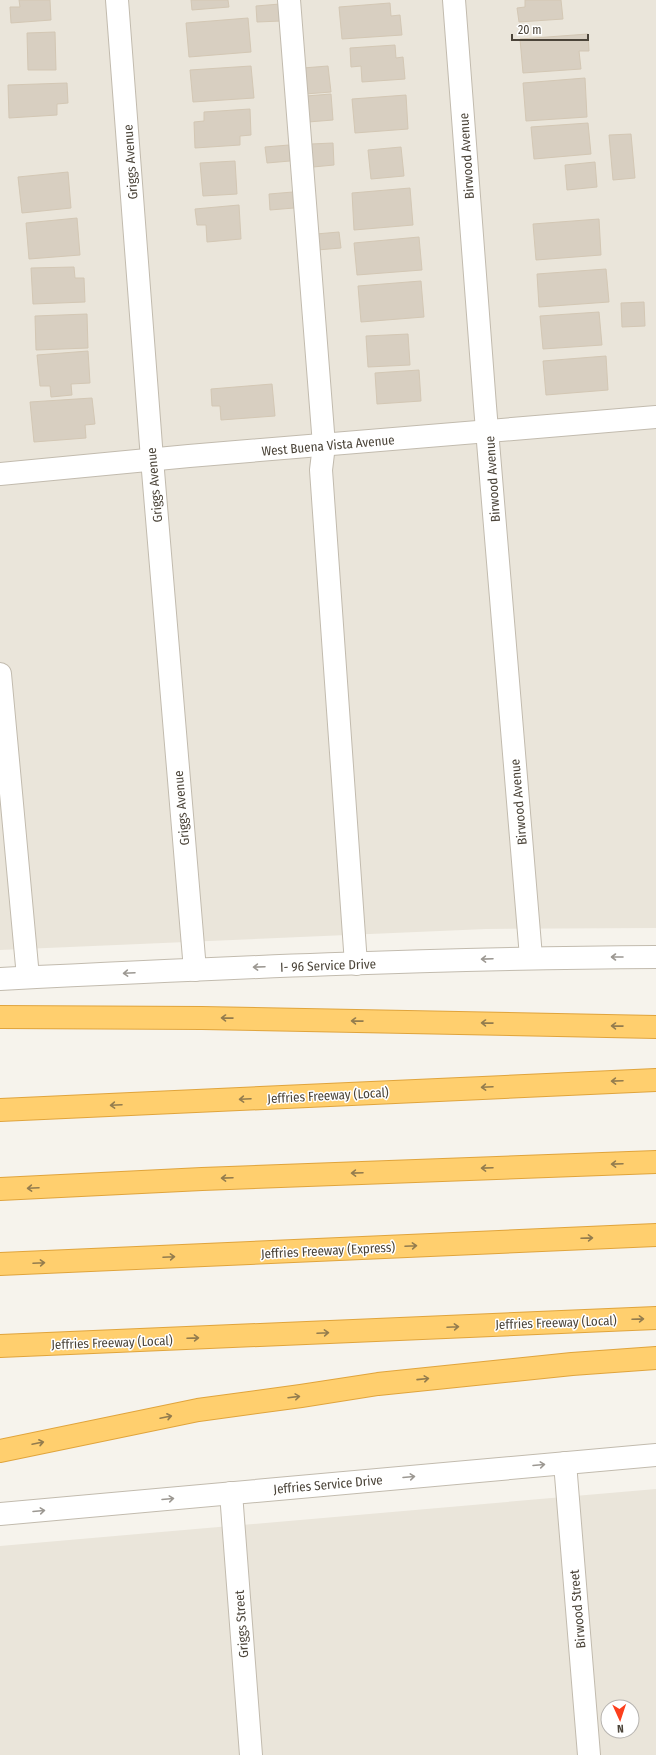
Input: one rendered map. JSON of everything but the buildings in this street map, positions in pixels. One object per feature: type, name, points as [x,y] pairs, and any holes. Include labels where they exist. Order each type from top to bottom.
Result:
[{"type":"highway","points":[[0,1017],[210,1018],[656,1026]]},
{"type":"highway","name":"Jeffries Freeway (Local)","points":[[0,1110],[656,1080]]},
{"type":"highway","points":[[0,1189],[202,1179],[656,1162]]},
{"type":"highway","name":"Jeffries Freeway (Express)","points":[[0,1264],[656,1235]]},
{"type":"highway","name":"Jeffries Freeway (Local)","points":[[0,1346],[656,1318]]},
{"type":"highway","points":[[0,1451],[198,1410],[378,1384],[564,1364],[656,1358]]},
{"type":"street","name":"Griggs Avenue","points":[[117,0],[152,459],[195,970]]},
{"type":"street","points":[[289,0],[324,445],[321,470],[356,964]]},
{"type":"street","name":"Birwood Avenue","points":[[454,0],[531,957]]},
{"type":"street","name":"West Buena Vista Avenue","points":[[0,474],[152,459],[656,417]]},
{"type":"street","points":[[0,674],[28,978]]},
{"type":"street","name":"I- 96 Service Drive","points":[[0,979],[531,957],[656,957]]},
{"type":"street","name":"Jeffries Service Drive","points":[[0,1514],[656,1455]]},
{"type":"street","name":"Birwood Street","points":[[565,1463],[589,1755]]},
{"type":"street","name":"Griggs Street","points":[[231,1493],[252,1755]]},
{"type":"shaded area","points":[[0,0],[656,0],[656,928],[486,929],[0,950]]},
{"type":"shaded area","points":[[656,1489],[656,1755],[0,1755],[0,1546]]}]
